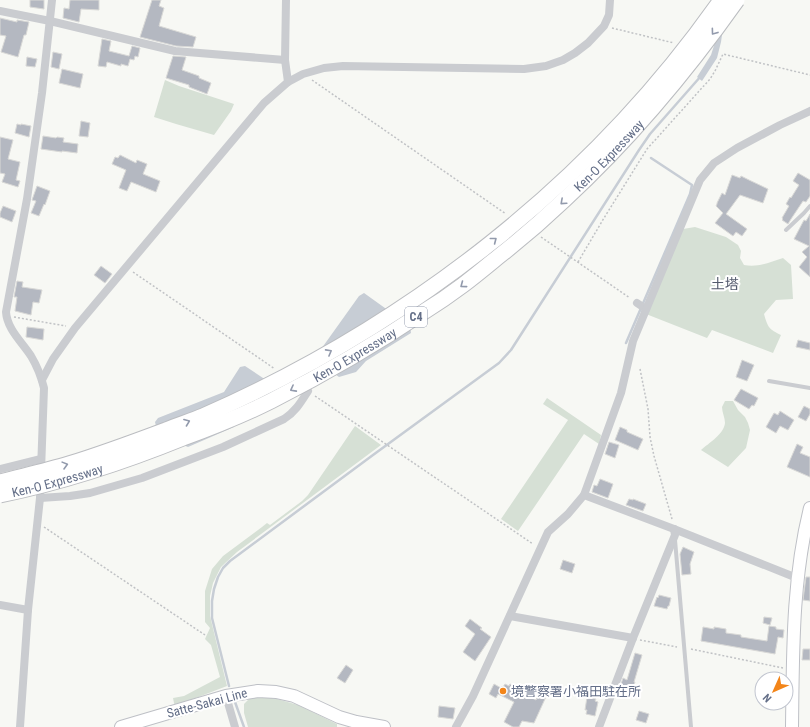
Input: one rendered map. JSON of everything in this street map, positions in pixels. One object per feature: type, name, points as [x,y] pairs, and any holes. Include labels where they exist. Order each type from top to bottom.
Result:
[{"type":"highway","name":"Ken-O Expressway","points":[[0,482],[68,464],[128,445],[202,416],[263,388],[329,353],[390,317],[452,273],[508,229],[554,190],[634,109],[703,25],[721,0]]},
{"type":"highway","name":"Ken-O Expressway","points":[[0,495],[80,475],[148,452],[208,429],[270,401],[337,366],[404,325],[463,286],[564,201],[605,161],[678,79],[737,0]]},
{"type":"main road","points":[[792,727],[794,631],[797,578],[801,549],[810,508]]},
{"type":"main road","name":"Satte-Sakai Line","points":[[121,727],[226,696],[258,690],[294,696],[339,716],[384,727]]},
{"type":"street","points":[[20,727],[28,610],[40,498],[44,388],[39,370],[2,312],[27,199],[42,93],[52,0]]},
{"type":"street","points":[[286,0],[285,60],[288,82]]},
{"type":"street","points":[[42,380],[53,359],[75,328],[264,102],[288,82],[303,74],[324,68],[344,66],[524,69],[546,66],[563,60],[588,43],[604,26],[609,15],[610,0]]},
{"type":"street","points":[[0,11],[50,21],[175,51],[285,60]]},
{"type":"street","points":[[456,727],[473,696],[548,532],[568,514],[584,494],[621,393],[633,341],[700,180],[714,163],[737,148],[810,111]]},
{"type":"street","points":[[637,303],[646,309]]},
{"type":"street","points":[[40,498],[90,493],[142,478],[223,447],[290,415],[295,411],[308,391]]},
{"type":"street","points":[[0,469],[41,459]]},
{"type":"street","points":[[584,494],[674,532],[797,578]]},
{"type":"street","points":[[599,727],[674,532]]},
{"type":"street","points":[[0,605],[28,610]]},
{"type":"street","points":[[510,616],[633,638]]},
{"type":"street","points":[[226,696],[235,727]]},
{"type":"lane","points":[[786,230],[810,206]]},
{"type":"lane","points":[[769,381],[810,388]]},
{"type":"lane","points":[[674,532],[691,727]]},
{"type":"path","points":[[604,26],[676,43]]},
{"type":"path","points":[[578,263],[647,149],[710,79],[716,71],[723,54],[810,75]]},
{"type":"path","points":[[303,74],[512,218]]},
{"type":"path","points":[[538,235],[637,303]]},
{"type":"path","points":[[126,267],[276,369]]},
{"type":"path","points":[[2,312],[10,316],[75,328]]},
{"type":"path","points":[[640,369],[648,410],[650,436],[654,456],[670,510],[674,532]]},
{"type":"path","points":[[308,391],[541,549]]},
{"type":"path","points":[[37,522],[205,635]]},
{"type":"path","points":[[633,638],[793,669]]},
{"type":"shaded area","points":[[723,28],[717,58],[702,81],[697,77],[711,55],[719,30]]},
{"type":"shaded area","points":[[165,80],[234,104],[231,111],[214,135],[154,117]]},
{"type":"shaded area","points":[[695,227],[726,237],[738,245],[741,251],[740,258],[744,265],[759,265],[783,258],[791,265],[793,299],[776,300],[764,314],[770,328],[781,335],[773,353],[712,330],[707,338],[646,314],[683,229]]},
{"type":"shaded area","points":[[364,293],[410,326],[411,333],[366,361],[356,372],[339,377],[314,359],[359,296]]},
{"type":"shaded area","points":[[245,366],[278,388],[279,393],[234,421],[234,427],[188,447],[157,430],[155,422],[158,418],[224,392],[240,367]]},
{"type":"shaded area","points":[[547,398],[601,435],[599,444],[584,434],[518,531],[501,519],[568,420],[543,404]]},
{"type":"shaded area","points":[[725,401],[733,401],[738,410],[745,417],[750,430],[746,448],[728,467],[701,450],[716,438],[724,427],[725,421],[722,407]]},
{"type":"shaded area","points":[[355,426],[381,445],[237,552],[221,567],[213,583],[210,596],[210,616],[227,686],[175,706],[173,698],[184,696],[220,677],[211,645],[205,639],[210,628],[205,622],[205,591],[212,569],[223,556],[267,523],[270,525],[308,495]]},
{"type":"shaded area","points":[[262,696],[298,705],[337,724],[337,727],[248,727],[244,713],[244,704],[249,699]]},
{"type":"building","points":[[30,0],[44,0],[44,9],[30,7]]},
{"type":"building","points":[[70,0],[99,0],[99,10],[81,9],[79,22],[63,18],[64,8],[69,9]]},
{"type":"building","points":[[152,0],[161,0],[159,6],[164,8],[159,26],[196,37],[193,47],[176,46],[140,37]]},
{"type":"building","points":[[0,18],[17,22],[17,20],[29,22],[18,57],[1,52],[6,36],[0,35]]},
{"type":"building","points":[[102,39],[111,41],[109,51],[129,56],[132,46],[140,48],[138,57],[135,56],[134,60],[130,59],[128,66],[121,64],[121,66],[107,62],[106,67],[98,66]]},
{"type":"building","points":[[53,52],[62,54],[59,69],[51,67]]},
{"type":"building","points":[[173,56],[186,57],[182,70],[199,76],[199,78],[211,83],[207,94],[189,87],[189,85],[166,78]]},
{"type":"building","points":[[27,57],[37,59],[35,67],[26,66]]},
{"type":"building","points":[[62,69],[83,74],[80,88],[59,83]]},
{"type":"building","points":[[81,121],[90,123],[88,137],[79,136]]},
{"type":"building","points":[[17,124],[31,126],[29,137],[15,133]]},
{"type":"building","points":[[43,136],[64,138],[63,142],[78,144],[77,153],[41,149]]},
{"type":"building","points":[[0,137],[13,140],[8,159],[20,162],[16,180],[20,181],[18,187],[2,182],[5,174],[0,173]]},
{"type":"building","points":[[120,155],[136,163],[137,160],[147,164],[143,174],[160,181],[156,192],[131,182],[127,191],[119,188],[126,170],[112,164],[115,157],[118,158]]},
{"type":"building","points":[[798,173],[810,180],[810,196],[806,202],[803,201],[788,224],[782,220],[782,218],[789,206],[786,204],[799,185],[793,181]]},
{"type":"building","points":[[732,175],[740,178],[741,176],[768,189],[763,203],[740,195],[726,214],[747,229],[742,236],[736,232],[733,236],[715,223],[723,213],[716,206],[717,203],[722,193],[725,195]]},
{"type":"building","points":[[37,186],[50,191],[39,216],[31,213],[36,201],[32,200]]},
{"type":"building","points":[[3,206],[16,211],[12,222],[0,217]]},
{"type":"building","points":[[810,214],[810,277],[799,267],[807,257],[802,252],[809,246],[794,239],[804,220],[806,221]]},
{"type":"building","points":[[101,266],[112,274],[105,283],[94,275]]},
{"type":"building","points":[[17,281],[23,282],[22,287],[42,290],[39,303],[33,302],[31,315],[15,311],[17,297],[14,297]]},
{"type":"building","points":[[27,327],[44,329],[43,340],[26,337]]},
{"type":"building","points":[[798,340],[810,343],[810,350],[796,347]]},
{"type":"building","points":[[742,360],[754,365],[747,381],[736,377]]},
{"type":"building","points":[[741,389],[758,398],[754,406],[752,405],[749,409],[734,400]]},
{"type":"building","points":[[804,406],[810,409],[810,414],[806,421],[798,417]]},
{"type":"building","points":[[780,411],[794,420],[788,430],[780,426],[776,433],[766,427],[774,413],[778,415]]},
{"type":"building","points":[[620,427],[643,439],[638,450],[615,440]]},
{"type":"building","points":[[609,442],[619,445],[615,458],[605,454]]},
{"type":"building","points":[[797,444],[803,447],[800,453],[810,457],[810,477],[787,467]]},
{"type":"building","points":[[600,479],[613,484],[608,498],[592,492],[594,485],[597,486]]},
{"type":"building","points":[[629,499],[646,504],[643,511],[626,505]]},
{"type":"building","points":[[683,547],[694,552],[690,564],[691,574],[682,575],[680,554]]},
{"type":"building","points":[[563,560],[575,564],[572,573],[560,569]]},
{"type":"building","points":[[806,577],[810,577],[810,601],[803,600]]},
{"type":"building","points":[[659,595],[671,598],[667,609],[654,606]]},
{"type":"building","points":[[764,617],[772,618],[770,625],[763,623]]},
{"type":"building","points":[[470,619],[491,637],[475,661],[463,652],[475,634],[465,626]]},
{"type":"building","points":[[769,626],[784,630],[783,638],[778,637],[775,654],[701,641],[703,627],[714,629],[714,627],[726,629],[726,633],[741,635],[741,637],[767,641]]},
{"type":"building","points":[[803,649],[810,649],[810,660],[802,660]]},
{"type":"building","points":[[635,653],[642,655],[631,694],[619,690],[623,678],[627,680]]},
{"type":"building","points":[[346,665],[353,670],[345,683],[337,678]]},
{"type":"building","points":[[494,684],[501,688],[505,684],[509,686],[510,684],[518,688],[517,690],[536,700],[543,685],[550,688],[534,723],[522,721],[519,727],[513,727],[504,722],[514,702],[498,694],[496,698],[489,694]]},
{"type":"building","points":[[587,697],[596,699],[595,701],[598,702],[595,716],[586,714],[587,710],[585,710]]},
{"type":"building","points":[[439,706],[455,708],[453,719],[438,717]]},
{"type":"building","points":[[639,711],[649,714],[646,723],[636,720]]},
{"type":"waterway","points":[[229,686],[212,618],[214,589],[223,568],[230,561],[499,363],[511,350],[650,134],[701,76]]},
{"type":"waterway","points":[[626,343],[690,194],[692,185],[651,158]]},
{"type":"waterway","points":[[235,702],[244,727]]},
{"type":"place","name":"境警察署小福田駐在所","points":[[503,691]]},
{"type":"district","name":"土塔","points":[[725,284]]}]
